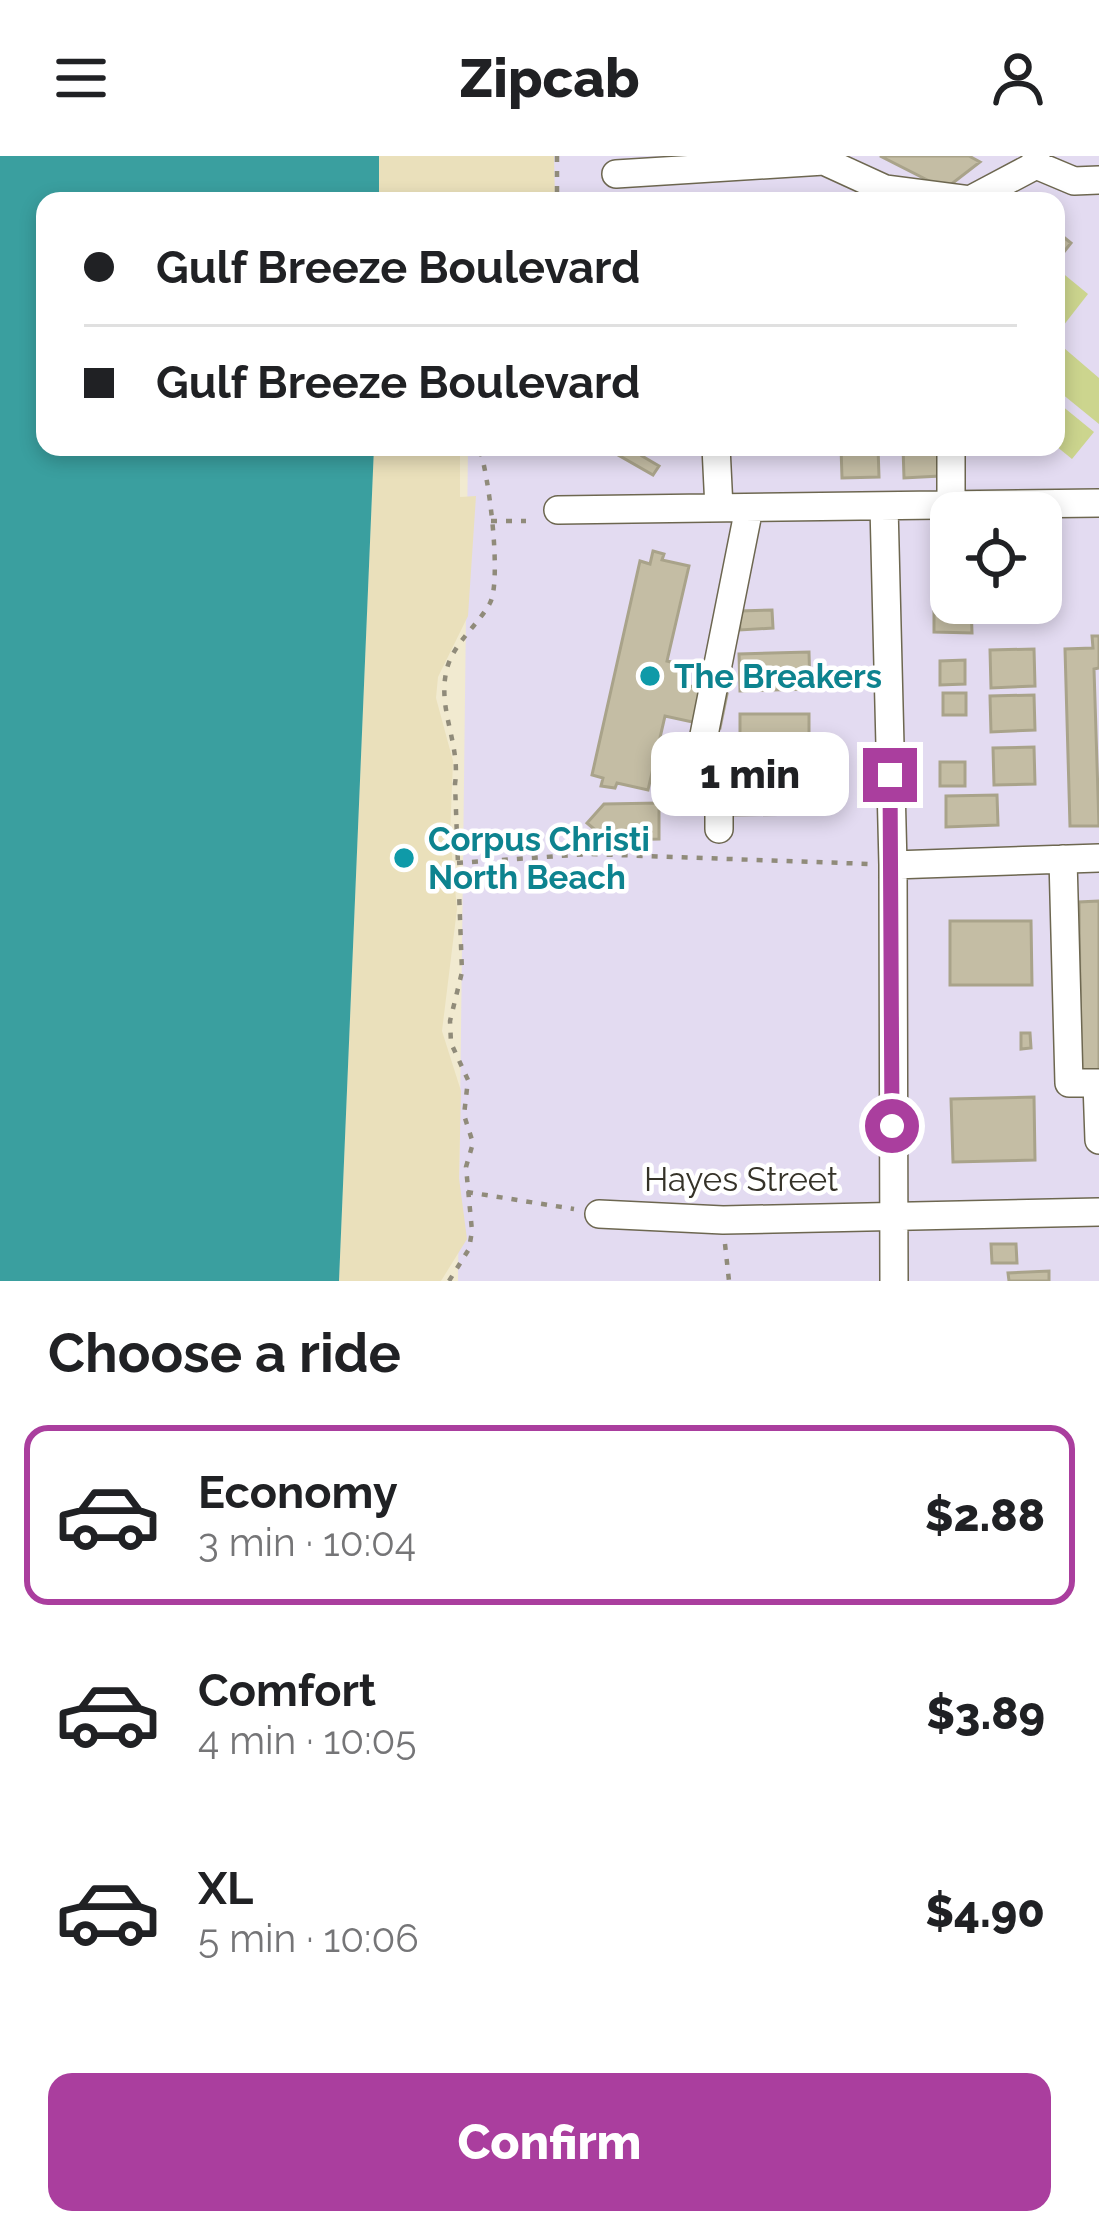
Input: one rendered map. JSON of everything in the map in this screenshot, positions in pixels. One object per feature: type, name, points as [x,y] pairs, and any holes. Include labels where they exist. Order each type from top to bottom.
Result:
[{"type":"street","points":[[983,192],[1036,160],[1074,181],[1099,180]]},
{"type":"street","points":[[616,174],[824,161],[885,189],[908,192]]},
{"type":"street","points":[[716,456],[719,508]]},
{"type":"street","points":[[951,456],[951,492]]},
{"type":"street","points":[[1062,504],[1099,503]]},
{"type":"street","points":[[558,510],[930,505]]},
{"type":"street","points":[[884,506],[893,865],[894,1281]]},
{"type":"street","points":[[719,829],[719,764],[704,740],[748,508]]},
{"type":"street","points":[[893,865],[1099,858]]},
{"type":"street","points":[[1063,859],[1070,1083],[1098,1083],[1099,1140]]},
{"type":"street","name":"Hayes Street","points":[[598,1214],[723,1220],[1099,1212]]},
{"type":"path","points":[[556,156],[557,192]]},
{"type":"path","points":[[449,1281],[470,1249],[467,1192],[473,1144],[464,1115],[468,1080],[451,1043],[449,1021],[462,972],[459,754],[443,707],[448,665],[493,600],[491,480],[482,456]]},
{"type":"path","points":[[491,521],[526,521]]},
{"type":"path","points":[[457,863],[589,854],[893,865]]},
{"type":"path","points":[[467,1192],[598,1214]]},
{"type":"path","points":[[723,1220],[729,1281]]},
{"type":"shaded area","points":[[472,156],[1099,156],[1099,1281],[458,1281],[468,456],[1065,456],[1065,192],[471,192]]},
{"type":"green space","points":[[1065,275],[1088,294],[1065,323]]},
{"type":"green space","points":[[1065,349],[1099,378],[1099,424],[1065,396]]},
{"type":"green space","points":[[1065,408],[1094,432],[1072,459],[1065,453]]},
{"type":"sand","points":[[379,156],[554,156],[555,192],[379,192]]},
{"type":"sand","name":"Corpus Christi North Beach","points":[[374,456],[460,456],[460,497],[476,496],[468,616],[438,677],[436,698],[453,761],[450,836],[457,909],[442,1031],[461,1091],[459,1178],[467,1239],[441,1281],[339,1281]]},
{"type":"water","points":[[0,156],[379,156],[379,192],[36,192],[36,456],[374,456],[339,1281],[0,1281]]},
{"type":"building","points":[[880,156],[969,156],[980,162],[945,189]]},
{"type":"building","points":[[620,456],[642,456],[659,466],[653,475]]},
{"type":"building","points":[[841,456],[878,456],[879,477],[842,478]]},
{"type":"building","points":[[903,456],[939,456],[940,476],[904,478]]},
{"type":"building","name":"The Breakers","points":[[653,551],[664,554],[662,560],[689,566],[667,661],[689,666],[685,685],[727,694],[720,728],[665,716],[648,790],[617,783],[615,788],[601,786],[603,778],[592,775],[640,561],[650,564]]},
{"type":"building","points":[[772,610],[773,628],[740,630],[739,611]]},
{"type":"building","points":[[934,624],[972,624],[972,633],[934,632]]},
{"type":"building","points":[[1092,636],[1099,636],[1099,668],[1094,669],[1099,826],[1070,826],[1065,649],[1093,648]]},
{"type":"building","points":[[1034,649],[1035,686],[991,688],[990,650]]},
{"type":"building","points":[[809,652],[810,689],[740,691],[739,654]]},
{"type":"building","points":[[965,660],[965,684],[940,685],[940,661]]},
{"type":"building","points":[[943,693],[966,693],[966,715],[943,715]]},
{"type":"building","points":[[1034,695],[1035,730],[991,732],[990,696]]},
{"type":"building","points":[[740,714],[809,714],[809,751],[740,751]]},
{"type":"building","points":[[1034,747],[1035,784],[994,785],[993,748]]},
{"type":"building","points":[[940,762],[965,762],[965,786],[940,786]]},
{"type":"building","points":[[811,775],[811,814],[734,815],[733,776]]},
{"type":"building","points":[[997,795],[998,825],[946,827],[946,796]]},
{"type":"building","points":[[659,803],[659,839],[607,840],[587,823],[604,804]]},
{"type":"building","points":[[1099,901],[1099,1076],[1081,1076],[1079,902]]},
{"type":"building","points":[[950,921],[1031,921],[1032,985],[950,985]]},
{"type":"building","points":[[1021,1033],[1030,1033],[1031,1048],[1021,1049]]},
{"type":"building","points":[[1034,1097],[1035,1160],[953,1162],[951,1099]]},
{"type":"building","points":[[991,1244],[1016,1244],[1017,1263],[992,1263]]},
{"type":"building","points":[[1049,1271],[1049,1281],[1009,1281],[1008,1273]]},
{"type":"place","name":"The Breakers","points":[[650,676]]},
{"type":"place","name":"Corpus Christi North Beach","points":[[404,858]]},
{"type":"route","points":[[890,775],[892,1126]]}]
